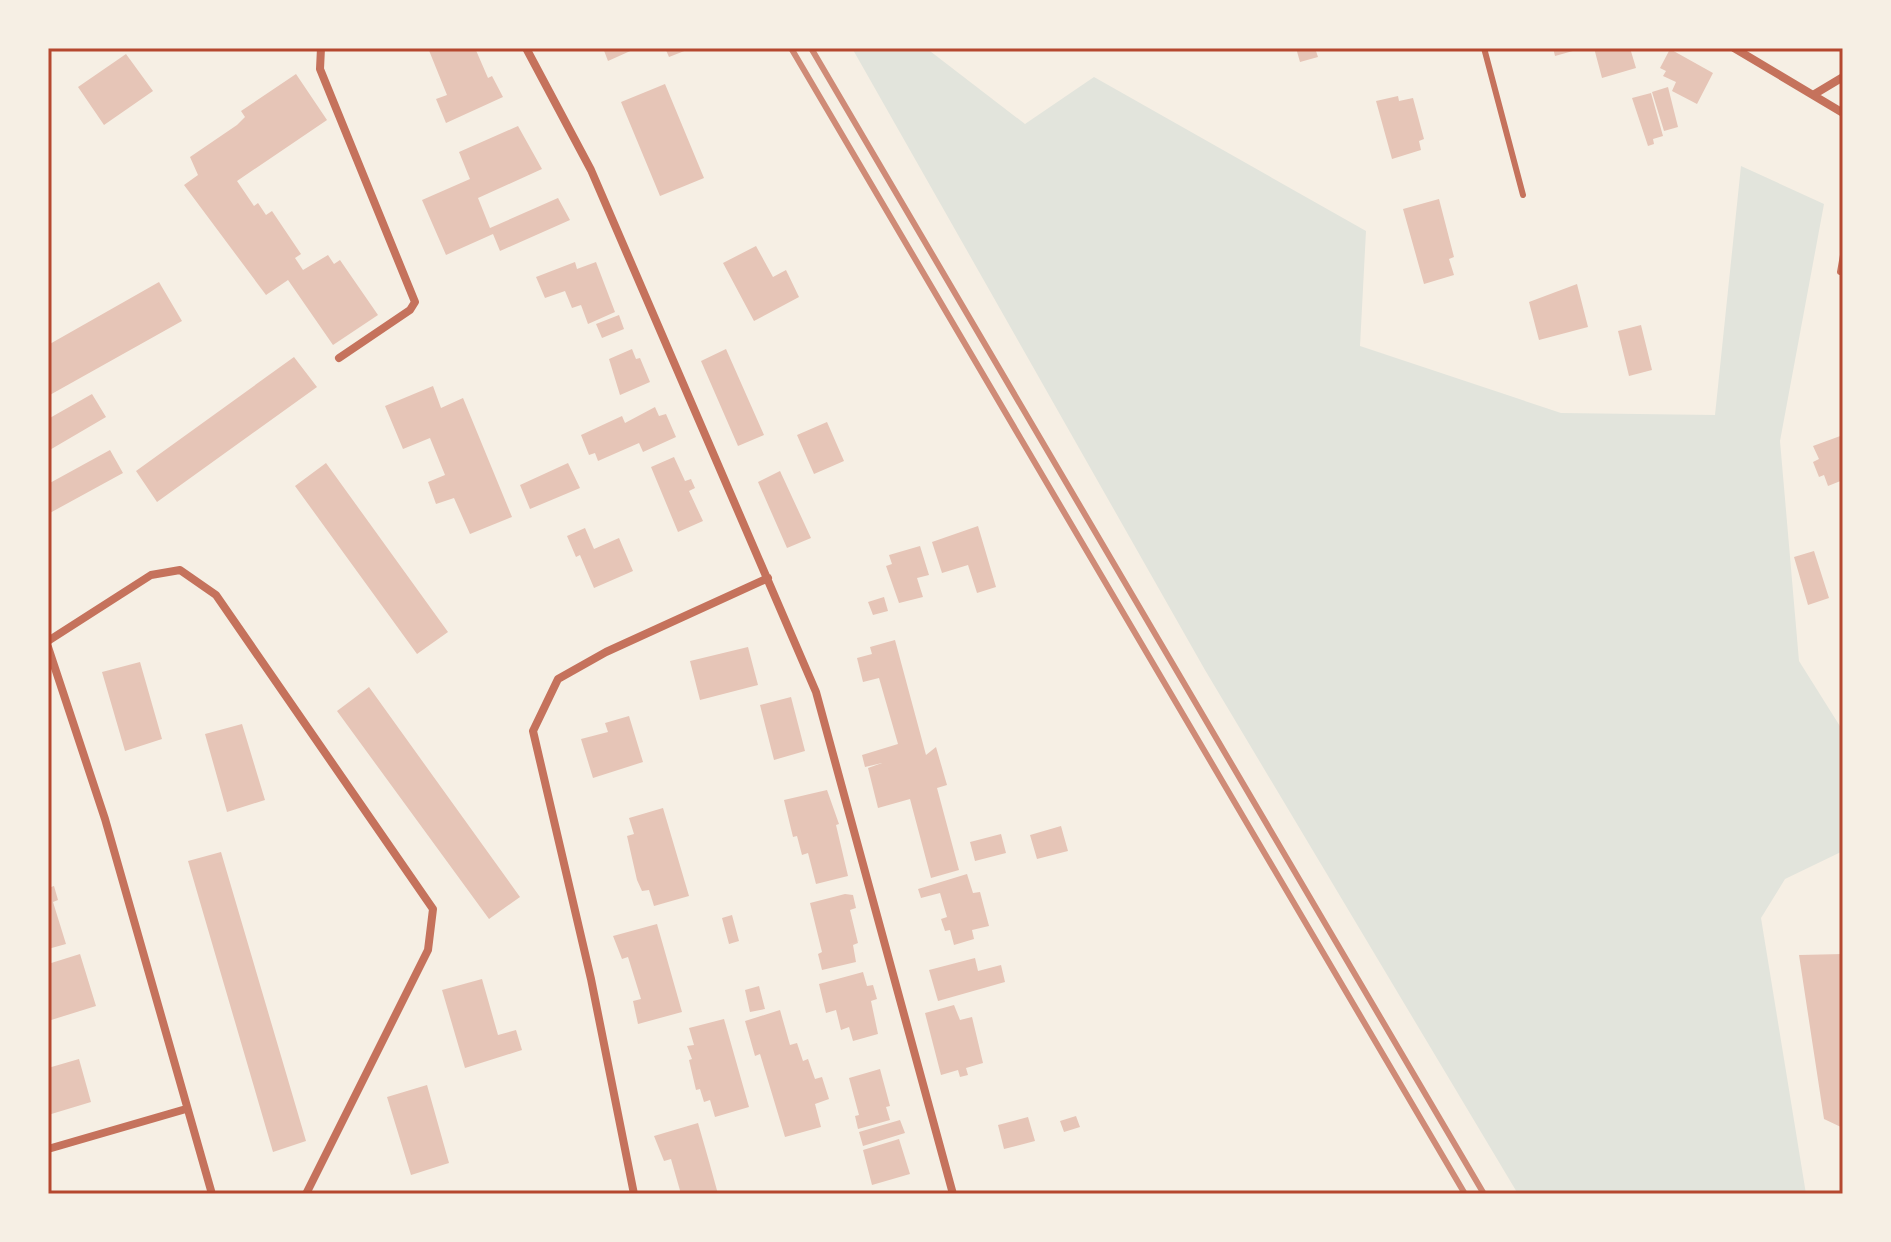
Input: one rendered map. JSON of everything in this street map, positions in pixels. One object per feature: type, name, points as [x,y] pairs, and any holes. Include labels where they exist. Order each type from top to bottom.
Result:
[{"type":"street","points":[[321,48],[320,69],[415,302],[410,310],[339,358]]},
{"type":"street","points":[[526,48],[591,170],[816,692],[953,1194]]},
{"type":"street","points":[[1734,48],[1843,113]]},
{"type":"street","points":[[1813,95],[1843,77]]},
{"type":"street","points":[[212,1194],[105,819],[48,644],[151,575],[180,570],[216,595],[433,909],[428,950],[306,1194]]},
{"type":"street","points":[[634,1194],[591,979],[533,731],[558,679],[606,652],[768,578]]},
{"type":"street","points":[[48,1149],[186,1109]]},
{"type":"lane","points":[[1484,48],[1523,195]]},
{"type":"lane","points":[[1840,272],[1843,255]]},
{"type":"shaded area","points":[[852,48],[926,48],[1025,124],[1094,77],[1366,231],[1360,346],[1561,413],[1715,415],[1741,166],[1824,204],[1780,441],[1799,661],[1843,731],[1843,851],[1785,879],[1761,918],[1806,1194],[1518,1194],[1205,670]]},
{"type":"building","points":[[428,48],[475,48],[488,78],[492,76],[503,97],[446,123],[436,99],[447,95]]},
{"type":"building","points":[[603,48],[637,48],[608,61]]},
{"type":"building","points":[[665,48],[692,48],[669,57]]},
{"type":"building","points":[[1296,48],[1315,48],[1318,57],[1300,62]]},
{"type":"building","points":[[1553,48],[1579,48],[1580,49],[1555,56]]},
{"type":"building","points":[[1594,48],[1630,48],[1636,68],[1602,78]]},
{"type":"building","points":[[1670,49],[1713,73],[1697,104],[1672,91],[1676,82],[1663,76],[1666,71],[1660,68]]},
{"type":"building","points":[[126,54],[153,91],[104,125],[78,87]]},
{"type":"building","points":[[296,74],[327,120],[237,181],[254,206],[258,203],[266,215],[272,211],[301,254],[295,258],[303,270],[328,255],[334,264],[340,260],[378,315],[333,345],[288,280],[266,295],[184,185],[198,175],[190,157],[237,125],[245,117],[241,111]]},
{"type":"building","points":[[665,84],[704,178],[660,196],[621,102]]},
{"type":"building","points":[[1668,87],[1678,127],[1664,131],[1652,92]]},
{"type":"building","points":[[1651,93],[1663,136],[1653,139],[1654,144],[1648,146],[1632,98]]},
{"type":"building","points":[[1398,96],[1399,101],[1413,98],[1424,139],[1419,141],[1421,150],[1392,159],[1376,101]]},
{"type":"building","points":[[518,126],[542,169],[478,198],[490,228],[558,198],[570,220],[500,251],[493,234],[446,255],[422,200],[470,179],[459,152]]},
{"type":"building","points":[[1439,199],[1454,257],[1449,259],[1454,275],[1424,284],[1403,209]]},
{"type":"building","points":[[756,246],[773,277],[786,270],[799,297],[754,321],[723,263]]},
{"type":"building","points":[[575,262],[577,269],[596,262],[615,312],[588,324],[581,305],[572,308],[565,291],[545,298],[536,277]]},
{"type":"building","points":[[159,282],[182,321],[48,396],[48,345]]},
{"type":"building","points":[[1577,284],[1588,327],[1539,340],[1529,302]]},
{"type":"building","points":[[619,315],[624,329],[602,338],[596,324]]},
{"type":"building","points":[[1641,325],[1652,370],[1629,376],[1618,331]]},
{"type":"building","points":[[632,349],[636,359],[640,358],[650,382],[620,395],[609,359]]},
{"type":"building","points":[[726,349],[764,435],[738,446],[701,361]]},
{"type":"building","points":[[294,357],[317,387],[157,502],[136,471]]},
{"type":"building","points":[[433,386],[441,408],[463,398],[512,517],[470,534],[454,498],[436,504],[428,482],[445,475],[430,438],[403,449],[385,406]]},
{"type":"building","points":[[92,394],[106,417],[48,451],[48,419]]},
{"type":"building","points":[[655,407],[659,416],[666,414],[676,437],[643,452],[639,443],[598,461],[595,453],[589,455],[581,435],[622,416],[625,423]]},
{"type":"building","points":[[827,422],[844,461],[814,474],[797,435]]},
{"type":"building","points":[[1843,435],[1843,480],[1828,486],[1824,475],[1819,477],[1813,462],[1819,459],[1813,446]]},
{"type":"building","points":[[110,450],[123,473],[48,514],[48,484]]},
{"type":"building","points":[[674,457],[685,481],[691,479],[695,488],[689,491],[703,521],[678,532],[651,467]]},
{"type":"building","points":[[326,463],[448,632],[417,654],[295,486]]},
{"type":"building","points":[[568,463],[580,488],[530,509],[520,485]]},
{"type":"building","points":[[780,471],[811,538],[787,548],[758,482]]},
{"type":"building","points":[[978,526],[996,587],[977,593],[968,565],[942,573],[932,542]]},
{"type":"building","points":[[585,528],[594,549],[619,538],[633,571],[594,588],[580,555],[576,557],[567,536]]},
{"type":"building","points":[[920,546],[929,575],[917,578],[923,597],[899,603],[886,566],[892,564],[889,555]]},
{"type":"building","points":[[1814,551],[1829,598],[1808,605],[1794,557]]},
{"type":"building","points":[[884,597],[888,611],[873,615],[868,602]]},
{"type":"building","points":[[895,640],[926,755],[936,747],[947,785],[937,788],[959,870],[931,878],[910,799],[878,808],[868,768],[882,763],[865,767],[862,755],[898,744],[879,678],[863,682],[857,658],[872,654],[870,647]]},
{"type":"building","points":[[748,647],[758,685],[700,700],[690,661]]},
{"type":"building","points":[[140,662],[162,739],[125,751],[102,672]]},
{"type":"building","points":[[369,687],[520,897],[489,919],[337,711]]},
{"type":"building","points":[[791,697],[805,751],[774,760],[760,705]]},
{"type":"building","points":[[629,716],[643,762],[593,778],[581,739],[608,732],[605,723]]},
{"type":"building","points":[[242,724],[265,800],[227,812],[205,734]]},
{"type":"building","points":[[827,790],[839,824],[836,825],[848,876],[816,884],[808,853],[802,855],[797,836],[793,837],[784,800]]},
{"type":"building","points":[[663,808],[689,896],[654,906],[649,890],[642,891],[637,880],[627,836],[634,834],[629,818]]},
{"type":"building","points":[[1061,826],[1068,851],[1037,859],[1030,835]]},
{"type":"building","points":[[1001,834],[1006,853],[975,861],[970,842]]},
{"type":"building","points":[[221,852],[306,1141],[273,1152],[188,861]]},
{"type":"building","points":[[967,874],[973,893],[980,892],[989,926],[972,930],[974,939],[954,945],[950,930],[945,931],[941,919],[947,917],[940,893],[921,898],[918,889]]},
{"type":"building","points":[[54,886],[58,900],[53,902],[66,944],[48,949],[48,888]]},
{"type":"building","points":[[845,894],[853,895],[856,908],[850,910],[858,943],[853,945],[856,962],[822,970],[818,954],[822,952],[810,903]]},
{"type":"building","points":[[732,915],[739,941],[729,944],[722,918]]},
{"type":"building","points":[[657,924],[682,1012],[638,1024],[633,1001],[641,999],[628,957],[622,959],[613,936]]},
{"type":"building","points":[[80,954],[96,1006],[48,1021],[48,964]]},
{"type":"building","points":[[1843,954],[1843,1128],[1824,1119],[1799,955]]},
{"type":"building","points":[[975,958],[978,971],[1001,965],[1005,982],[938,1001],[929,970]]},
{"type":"building","points":[[863,972],[867,986],[873,985],[877,999],[871,1001],[878,1034],[853,1041],[849,1027],[841,1030],[836,1010],[826,1013],[819,984]]},
{"type":"building","points":[[482,979],[498,1035],[516,1030],[522,1050],[465,1068],[442,990]]},
{"type":"building","points":[[759,986],[765,1009],[750,1012],[745,990]]},
{"type":"building","points":[[954,1005],[960,1020],[972,1017],[983,1063],[966,1068],[968,1075],[960,1077],[958,1070],[941,1075],[925,1013]]},
{"type":"building","points":[[780,1010],[790,1045],[797,1043],[803,1061],[808,1059],[815,1079],[822,1077],[829,1099],[815,1104],[821,1127],[785,1137],[760,1054],[755,1056],[745,1021]]},
{"type":"building","points":[[724,1019],[749,1107],[715,1117],[710,1100],[704,1102],[700,1089],[696,1090],[687,1046],[694,1045],[689,1028]]},
{"type":"building","points":[[79,1059],[91,1102],[48,1115],[48,1068]]},
{"type":"building","points":[[880,1069],[890,1106],[886,1107],[890,1120],[858,1129],[855,1116],[859,1115],[849,1078]]},
{"type":"building","points":[[427,1085],[449,1163],[411,1175],[387,1097]]},
{"type":"building","points":[[1076,1116],[1080,1127],[1064,1132],[1060,1121]]},
{"type":"building","points":[[1028,1117],[1035,1141],[1004,1149],[998,1125]]},
{"type":"building","points":[[900,1120],[905,1133],[863,1146],[859,1132]]},
{"type":"building","points":[[698,1123],[718,1194],[681,1194],[671,1159],[664,1161],[654,1136]]},
{"type":"building","points":[[899,1139],[910,1174],[872,1185],[863,1150]]},
{"type":"railway","points":[[791,48],[1465,1194]]},
{"type":"railway","points":[[811,48],[1484,1194]]}]
